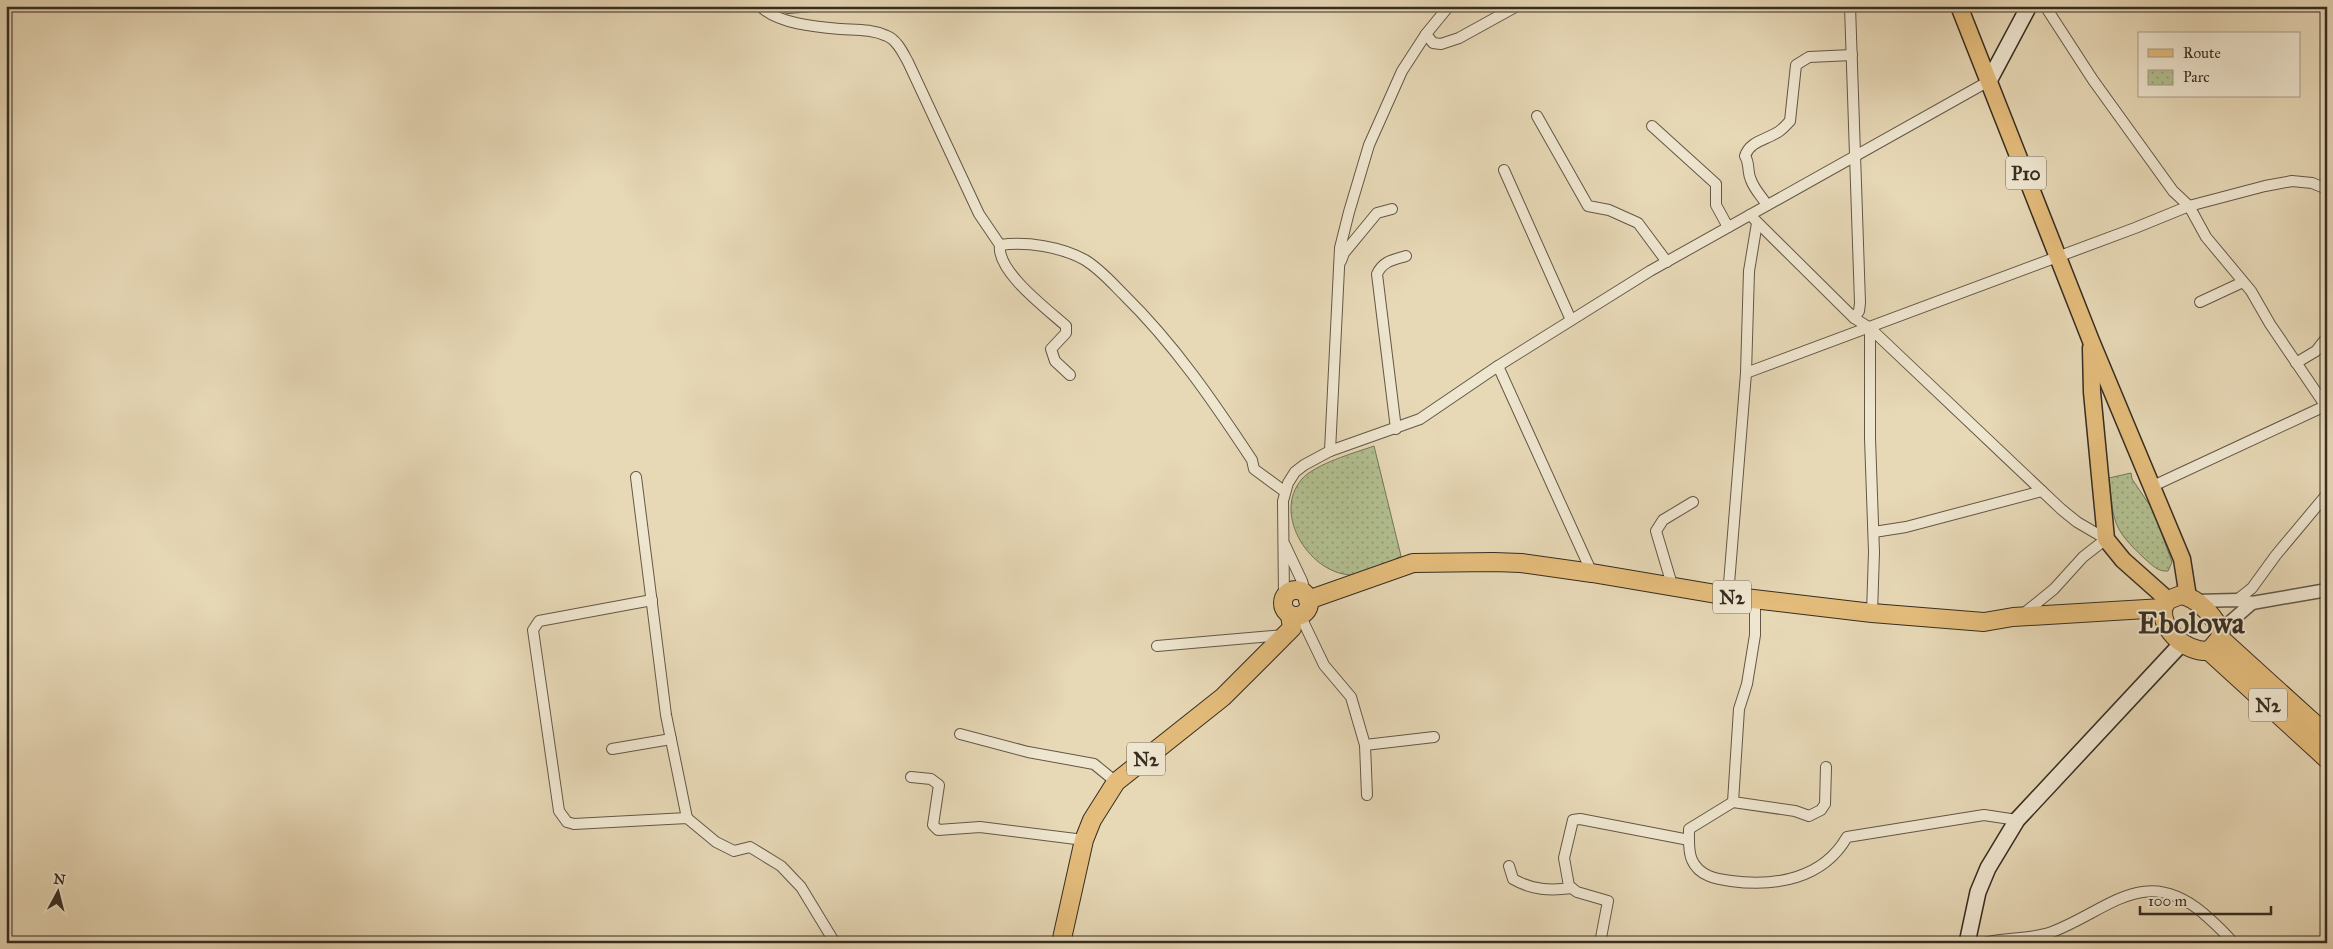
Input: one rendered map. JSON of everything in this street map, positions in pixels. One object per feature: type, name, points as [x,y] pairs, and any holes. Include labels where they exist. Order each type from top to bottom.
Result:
[{"type":"highway","name":"N2","points":[[1307,597],[1413,563],[1521,564],[1592,573],[1673,588],[1755,600],[1872,613],[1984,622],[2166,604]]},
{"type":"highway","name":"N2","points":[[1061,943],[1084,840],[1092,820],[1116,782],[1223,697],[1292,628],[1295,615],[1307,609],[1307,597],[1302,592],[1292,590],[1284,597]]},
{"type":"highway","points":[[2181,595],[2192,599],[2204,607],[2221,634],[2209,651],[2195,650],[2182,643],[2165,624],[2166,604],[2181,595]]},
{"type":"highway","points":[[1284,597],[1283,607],[1295,615]]},
{"type":"highway","name":"N2","points":[[2221,634],[2327,735]]},
{"type":"highway","name":"N2","points":[[2209,651],[2327,759]]},
{"type":"main road","name":"P10","points":[[1959,6],[2091,341],[2182,559],[2192,599]]},
{"type":"main road","points":[[1989,81],[2028,6]]},
{"type":"main road","name":"P10","points":[[2091,341],[2092,392],[2106,539]]},
{"type":"main road","points":[[2106,539],[2166,604]]},
{"type":"main road","points":[[1967,943],[1978,892],[1988,868],[2017,820],[2182,643]]},
{"type":"street","points":[[760,6],[786,19],[838,29],[869,31],[888,36],[898,45],[908,62],[979,214],[1000,245],[999,253],[1015,281],[1066,326],[1066,333],[1051,349],[1055,361],[1070,376]]},
{"type":"street","points":[[786,19],[788,7],[812,6]]},
{"type":"street","points":[[1330,451],[1340,248],[1369,145],[1402,71],[1426,34],[1448,6]]},
{"type":"street","points":[[1426,34],[1433,43],[1450,42],[1518,6]]},
{"type":"street","points":[[1850,6],[1860,303],[1859,311],[1854,318]]},
{"type":"street","points":[[2045,6],[2093,80],[2172,191],[2188,206],[2206,237],[2243,282],[2326,407],[2153,486]]},
{"type":"street","points":[[1767,205],[1751,181],[1748,171],[1749,163],[1745,156],[1747,151],[1762,138],[1777,133],[1790,121],[1796,65],[1809,57],[1852,55]]},
{"type":"street","points":[[1284,597],[1284,491],[1295,472],[1330,451],[1420,419],[1498,366],[1667,262],[1989,81]]},
{"type":"street","points":[[1537,116],[1588,206],[1609,210],[1638,223],[1667,262]]},
{"type":"street","points":[[1652,126],[1716,184],[1716,204],[1728,227]]},
{"type":"street","points":[[1504,170],[1571,320]]},
{"type":"street","points":[[1746,373],[1870,328],[2188,206],[2292,181],[2312,183],[2327,189]]},
{"type":"street","points":[[1338,271],[1344,253],[1377,213],[1392,210]]},
{"type":"street","points":[[1750,215],[1854,318],[1870,328],[2042,491],[2077,522],[2106,539],[2083,557],[2054,590],[2020,617]]},
{"type":"street","points":[[1728,596],[1746,373],[1749,271],[1757,223]]},
{"type":"street","points":[[1000,245],[1020,243],[1061,251],[1083,259],[1099,271],[1141,312],[1195,375],[1252,460],[1254,469],[1284,491]]},
{"type":"street","points":[[1396,429],[1377,274],[1380,267],[1387,261],[1406,256]]},
{"type":"street","points":[[2200,302],[2243,282]]},
{"type":"street","points":[[1870,328],[1870,438],[1874,532],[1872,613]]},
{"type":"street","points":[[2296,363],[2316,351],[2327,337]]},
{"type":"street","points":[[1498,366],[1592,573]]},
{"type":"street","points":[[636,477],[672,739],[687,818],[716,842],[734,851],[750,847],[781,866],[801,887],[835,943]]},
{"type":"street","points":[[1874,532],[1906,527],[2042,491]]},
{"type":"street","points":[[2237,600],[2252,588],[2276,555],[2327,494]]},
{"type":"street","points":[[1673,588],[1656,531],[1663,520],[1693,502]]},
{"type":"street","points":[[1284,544],[1302,581],[1307,597]]},
{"type":"street","points":[[2192,599],[2237,600],[2252,603],[2327,590]]},
{"type":"street","points":[[652,600],[539,620],[534,625],[533,630],[559,811],[567,822],[574,824],[687,818]]},
{"type":"street","points":[[1733,802],[1739,709],[1747,684],[1755,635],[1755,600]]},
{"type":"street","points":[[2221,634],[2252,603]]},
{"type":"street","points":[[1295,615],[1324,665],[1351,697],[1365,745],[1367,794]]},
{"type":"street","points":[[1157,646],[1285,634]]},
{"type":"street","points":[[960,734],[1028,752],[1094,764],[1116,782]]},
{"type":"street","points":[[1365,745],[1434,737]]},
{"type":"street","points":[[612,749],[672,739]]},
{"type":"street","points":[[1826,767],[1825,804],[1821,810],[1809,816],[1795,811],[1733,802],[1689,829],[1692,860],[1701,872],[1714,878],[1755,884],[1777,883],[1804,875],[1824,864],[1841,848],[1847,837],[1984,815],[2017,820]]},
{"type":"street","points":[[911,777],[932,779],[939,785],[933,825],[938,830],[980,827],[1084,840]]},
{"type":"street","points":[[1572,888],[1569,886],[1564,858],[1573,820],[1580,819],[1689,840]]},
{"type":"street","points":[[1509,866],[1513,879],[1525,886],[1549,891],[1572,888],[1608,901],[1600,943]]},
{"type":"street","points":[[1984,943],[2028,940],[2052,932],[2118,899],[2152,890],[2173,895],[2189,902],[2233,943]]},
{"type":"green space","points":[[1374,446],[1401,556],[1367,573],[1355,575],[1339,573],[1324,566],[1311,555],[1300,541],[1291,509],[1294,493],[1302,479],[1316,468]]},
{"type":"green space","points":[[2131,473],[2132,479],[2153,510],[2172,562],[2168,571],[2158,569],[2145,559],[2126,539],[2116,523],[2109,478]]},
{"type":"district","name":"Ebolowa","points":[[2191,623]]}]
